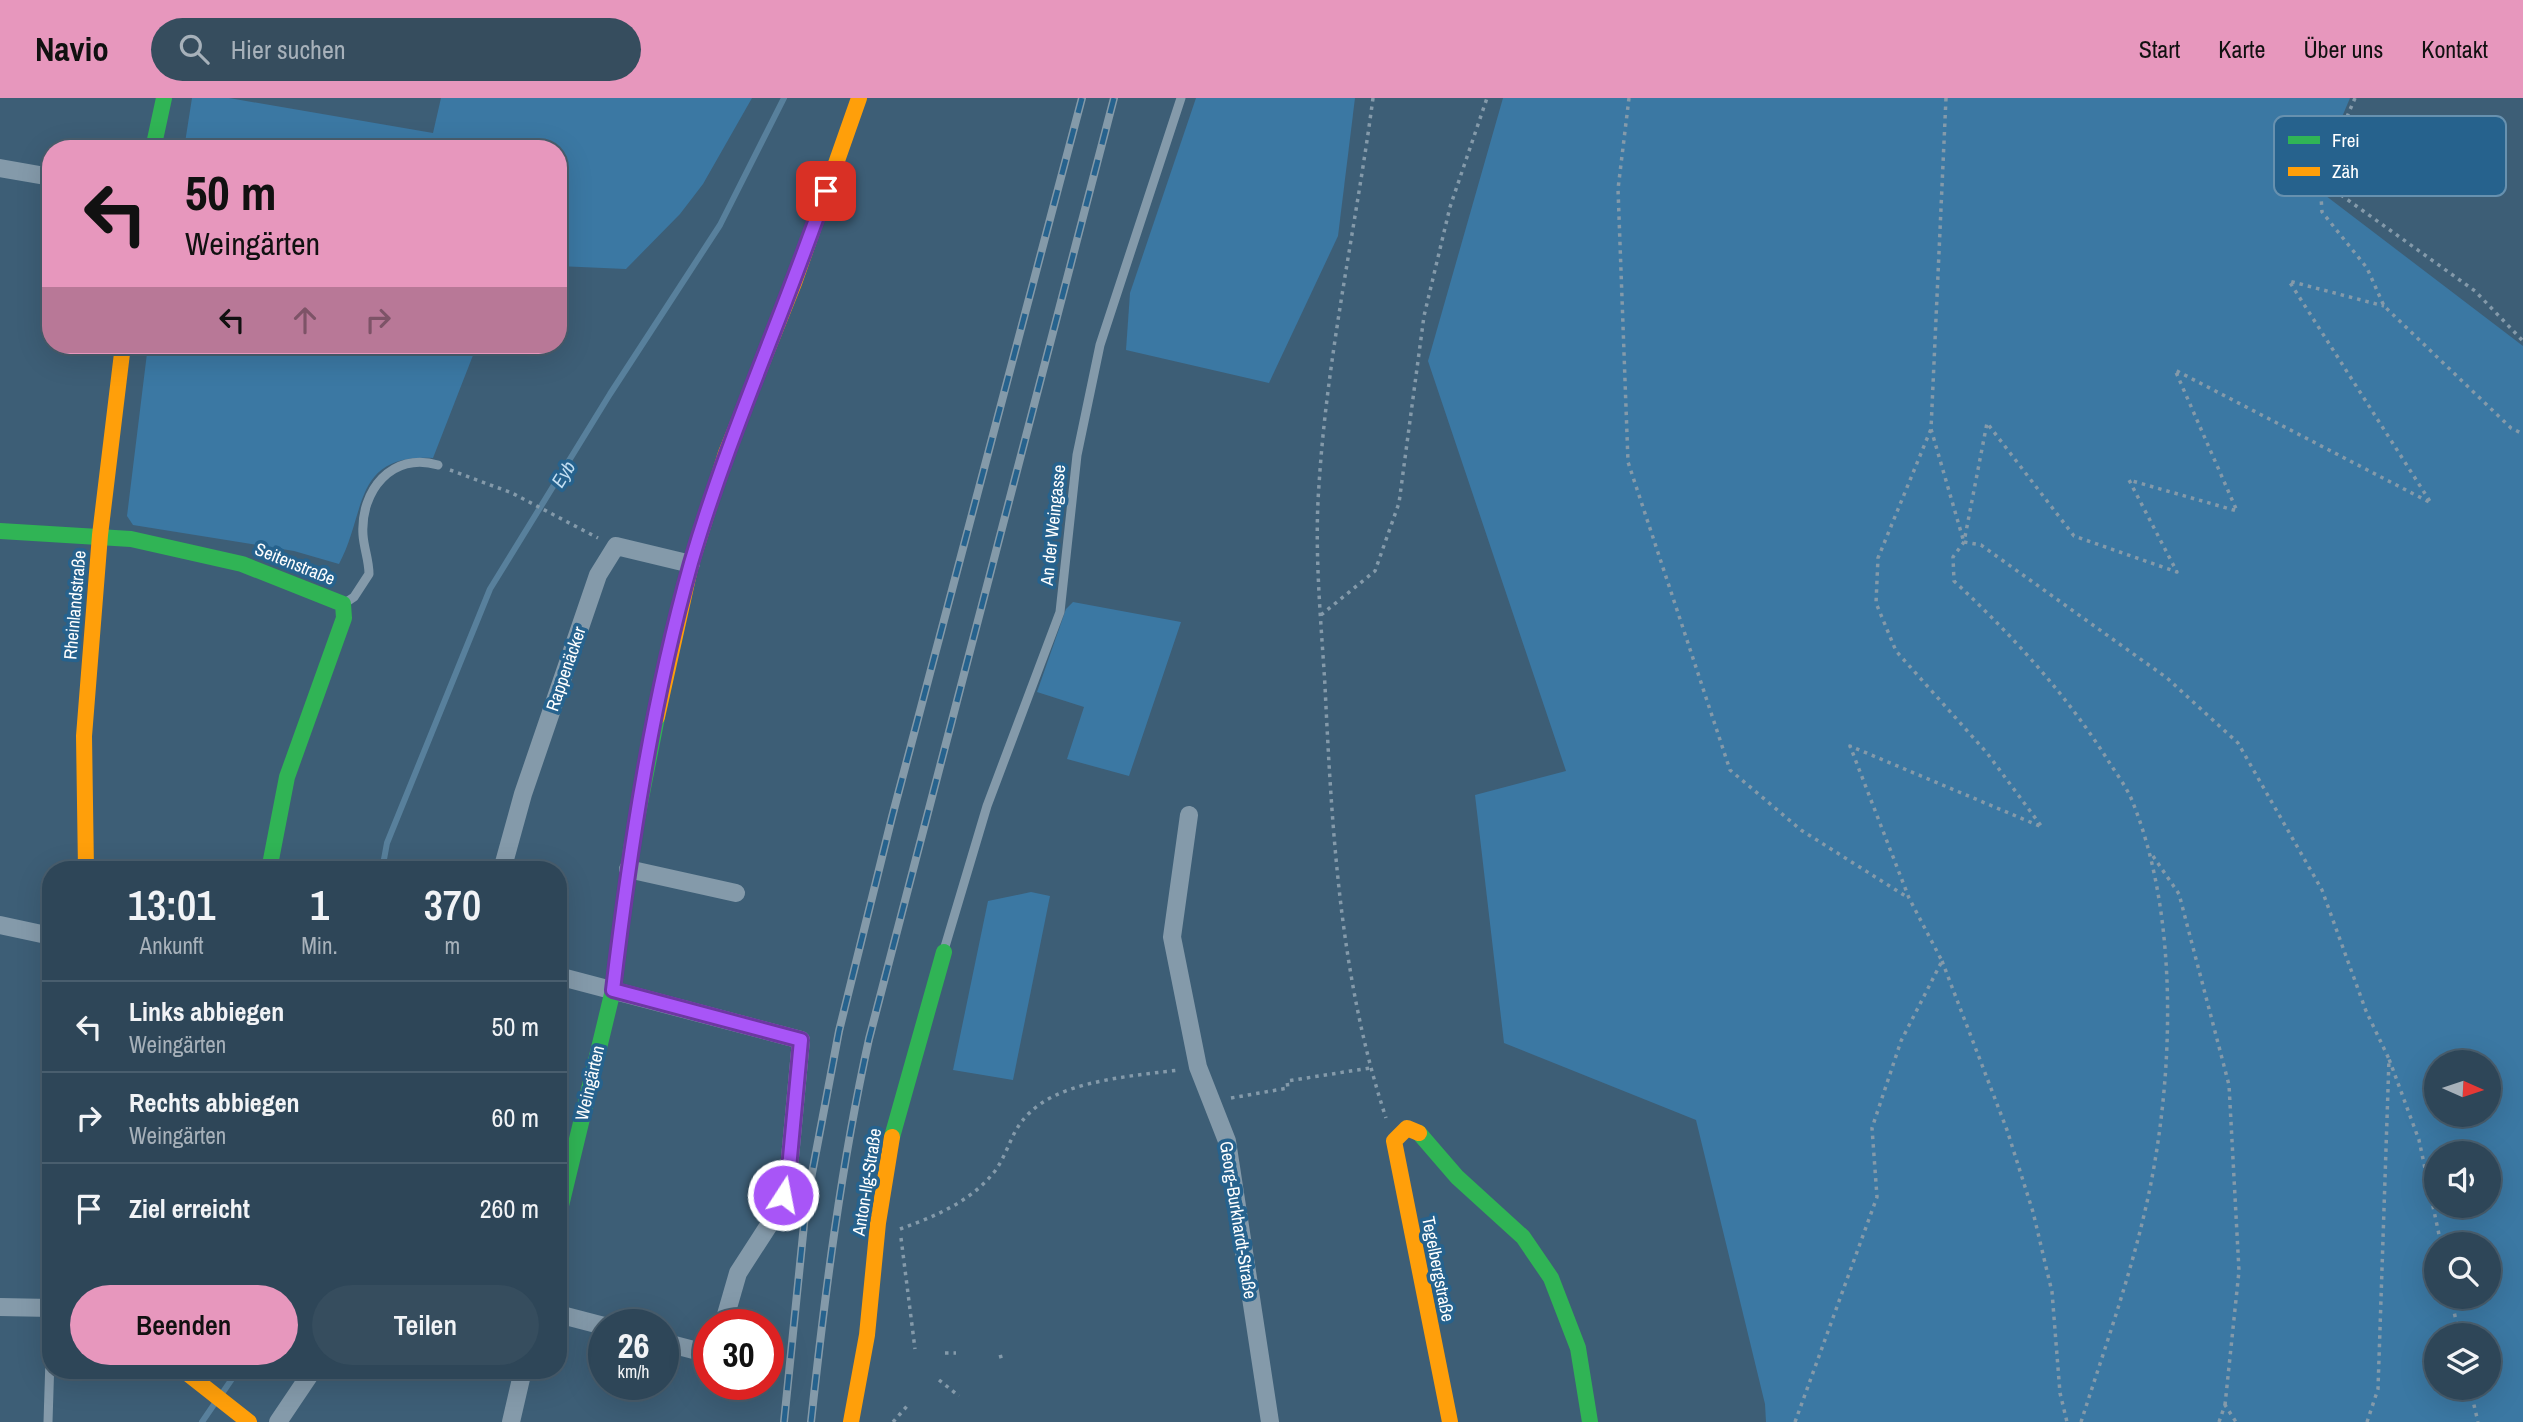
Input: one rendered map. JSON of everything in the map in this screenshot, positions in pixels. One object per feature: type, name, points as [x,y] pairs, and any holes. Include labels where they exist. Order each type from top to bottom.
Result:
[{"type":"street","points":[[155,140],[164,98]]},
{"type":"street","name":"Weingärten","points":[[567,1181],[613,990],[628,869],[672,640],[691,564],[726,453],[793,283],[859,98]]},
{"type":"street","points":[[0,168],[42,175]]},
{"type":"street","name":"Rheinlandstraße","points":[[86,861],[84,736],[100,535],[122,354]]},
{"type":"street","name":"Seitenstraße","points":[[0,531],[100,535],[242,564],[344,604],[344,618],[287,777],[271,861]]},
{"type":"street","name":"Rappenäcker","points":[[504,861],[523,794],[598,575],[616,546],[691,564]]},
{"type":"street","name":"Georg-Burkhardt-Straße","points":[[1189,815],[1171,937],[1184,1012],[1198,1067],[1227,1140],[1270,1422]]},
{"type":"street","points":[[628,869],[736,893]]},
{"type":"street","points":[[0,925],[42,934]]},
{"type":"street","name":"Anton-Ilg-Straße","points":[[851,1422],[867,1335],[878,1223],[891,1140],[944,952]]},
{"type":"street","points":[[567,978],[801,1040],[788,1179],[778,1211],[738,1273],[728,1309]]},
{"type":"street","points":[[1394,1141],[1407,1128],[1423,1133],[1447,1167],[1524,1237],[1566,1303],[1588,1398],[1590,1422]]},
{"type":"street","name":"Tegelbergstraße","points":[[1394,1141],[1450,1422]]},
{"type":"street","points":[[0,1307],[42,1308]]},
{"type":"street","points":[[567,1316],[588,1322]]},
{"type":"street","points":[[194,1379],[244,1419]]},
{"type":"street","points":[[278,1422],[307,1379]]},
{"type":"street","points":[[511,1422],[521,1379]]},
{"type":"lane","name":"An der Weingasse","points":[[944,952],[987,806],[1060,612],[1077,455],[1100,345],[1181,98]]},
{"type":"lane","points":[[344,604],[354,597],[369,574],[364,518],[381,480],[403,463],[424,461],[438,465]]},
{"type":"lane","points":[[48,1422],[49,1379]]},
{"type":"path","points":[[1373,98],[1336,321],[1319,487],[1321,615],[1330,789],[1342,926],[1370,1068],[1394,1141]]},
{"type":"path","points":[[1321,615],[1375,571],[1399,503],[1424,316],[1450,207],[1487,98]]},
{"type":"path","points":[[1629,98],[1618,189],[1628,462],[1730,770],[1801,830],[1909,898]]},
{"type":"path","points":[[1946,98],[1931,429],[1964,542]]},
{"type":"path","points":[[2348,116],[2356,98]]},
{"type":"path","points":[[2321,196],[2322,212],[2367,268],[2384,306],[2511,428],[2523,434]]},
{"type":"path","points":[[2342,196],[2475,291],[2523,341]]},
{"type":"path","points":[[2081,1422],[2116,1315],[2151,1184],[2167,1055],[2164,928],[2152,855],[2130,795],[2092,735],[2025,652],[1954,581],[1953,557],[1964,542],[1987,423],[2074,536],[2177,572],[2129,481],[2237,511],[2175,370],[2431,503],[2289,281],[2384,306]]},
{"type":"path","points":[[1931,429],[1878,558],[1876,603],[1896,651],[1987,753],[2042,827],[1850,746],[1909,898],[1942,961],[2007,1130],[2034,1212],[2052,1292],[2060,1393],[2067,1422]]},
{"type":"path","points":[[438,465],[512,493],[579,530]]},
{"type":"path","points":[[1964,542],[1981,545],[2167,678],[2238,743],[2322,890],[2366,1011],[2389,1059],[2419,1140],[2438,1232]]},
{"type":"path","points":[[2152,855],[2179,894],[2229,1085],[2239,1271],[2225,1405],[2219,1422]]},
{"type":"path","points":[[1795,1422],[1877,1197],[1872,1128],[1901,1041],[1942,961]]},
{"type":"path","points":[[2367,1422],[2378,1390],[2389,1059]]},
{"type":"path","points":[[878,1223],[900,1229],[940,1214],[983,1184],[996,1169],[1010,1137],[1040,1104],[1072,1089],[1198,1067]]},
{"type":"path","points":[[1250,1095],[1288,1088],[1287,1081],[1370,1068]]},
{"type":"path","points":[[900,1229],[915,1349]]},
{"type":"path","points":[[945,1353],[956,1353]]},
{"type":"path","points":[[999,1357],[1007,1355]]},
{"type":"path","points":[[939,1380],[958,1396]]},
{"type":"path","points":[[2473,1400],[2478,1422]]},
{"type":"path","points":[[893,1422],[908,1405]]},
{"type":"path","points":[[2225,1405],[2236,1422]]},
{"type":"shaded area","points":[[192,98],[229,98],[433,133],[441,98],[752,98],[703,184],[680,214],[626,269],[567,266],[567,140],[185,140]]},
{"type":"shaded area","points":[[1196,98],[1355,98],[1338,236],[1269,383],[1126,350],[1130,293]]},
{"type":"shaded area","points":[[1503,98],[2350,98],[2342,116],[2274,116],[2274,196],[2326,196],[2523,346],[2523,1422],[1766,1422],[1765,1404],[1696,1120],[1504,1043],[1475,795],[1566,771],[1428,361]]},
{"type":"shaded area","points":[[147,354],[473,354],[433,458],[407,459],[388,466],[375,476],[366,490],[339,564],[294,551],[133,525],[127,516]]},
{"type":"shaded area","points":[[1073,602],[1181,622],[1129,776],[1067,759],[1084,707],[1037,692],[1066,609]]},
{"type":"shaded area","points":[[1031,892],[1050,896],[1013,1080],[953,1070],[988,901]]},
{"type":"waterway","name":"Eyb","points":[[384,861],[387,843],[490,589],[610,394],[720,225],[784,98]]},
{"type":"waterway","name":"Eyb","points":[[221,1395],[232,1379]]},
{"type":"waterway","name":"Eyb","points":[[202,1422],[215,1403]]},
{"type":"railway","points":[[784,1422],[806,1205],[839,1031],[892,817],[1082,98]]},
{"type":"railway","points":[[811,1422],[835,1230],[869,1039],[1114,98]]},
{"type":"traffic: fast","points":[[155,140],[164,98]]},
{"type":"traffic: fast","points":[[0,531],[131,539],[242,564],[343,604],[344,618],[287,777],[271,861]]},
{"type":"traffic: fast","points":[[567,1181],[613,990],[631,849],[657,717]]},
{"type":"traffic: fast","points":[[892,1137],[944,952]]},
{"type":"traffic: fast","points":[[1419,1133],[1457,1177],[1523,1237],[1551,1278],[1578,1348],[1590,1422]]},
{"type":"traffic: slow","points":[[657,717],[691,564],[726,453],[794,283],[859,98]]},
{"type":"traffic: slow","points":[[86,861],[84,736],[100,535],[122,354]]},
{"type":"traffic: slow","points":[[1419,1133],[1407,1128],[1394,1141],[1450,1422]]},
{"type":"traffic: slow","points":[[851,1422],[867,1335],[878,1223],[892,1137]]},
{"type":"traffic: slow","points":[[194,1379],[249,1422]]},
{"type":"route","points":[[783,1195],[788,1179],[801,1040],[613,990],[631,849],[672,640],[691,564],[726,453],[826,191]]}]
